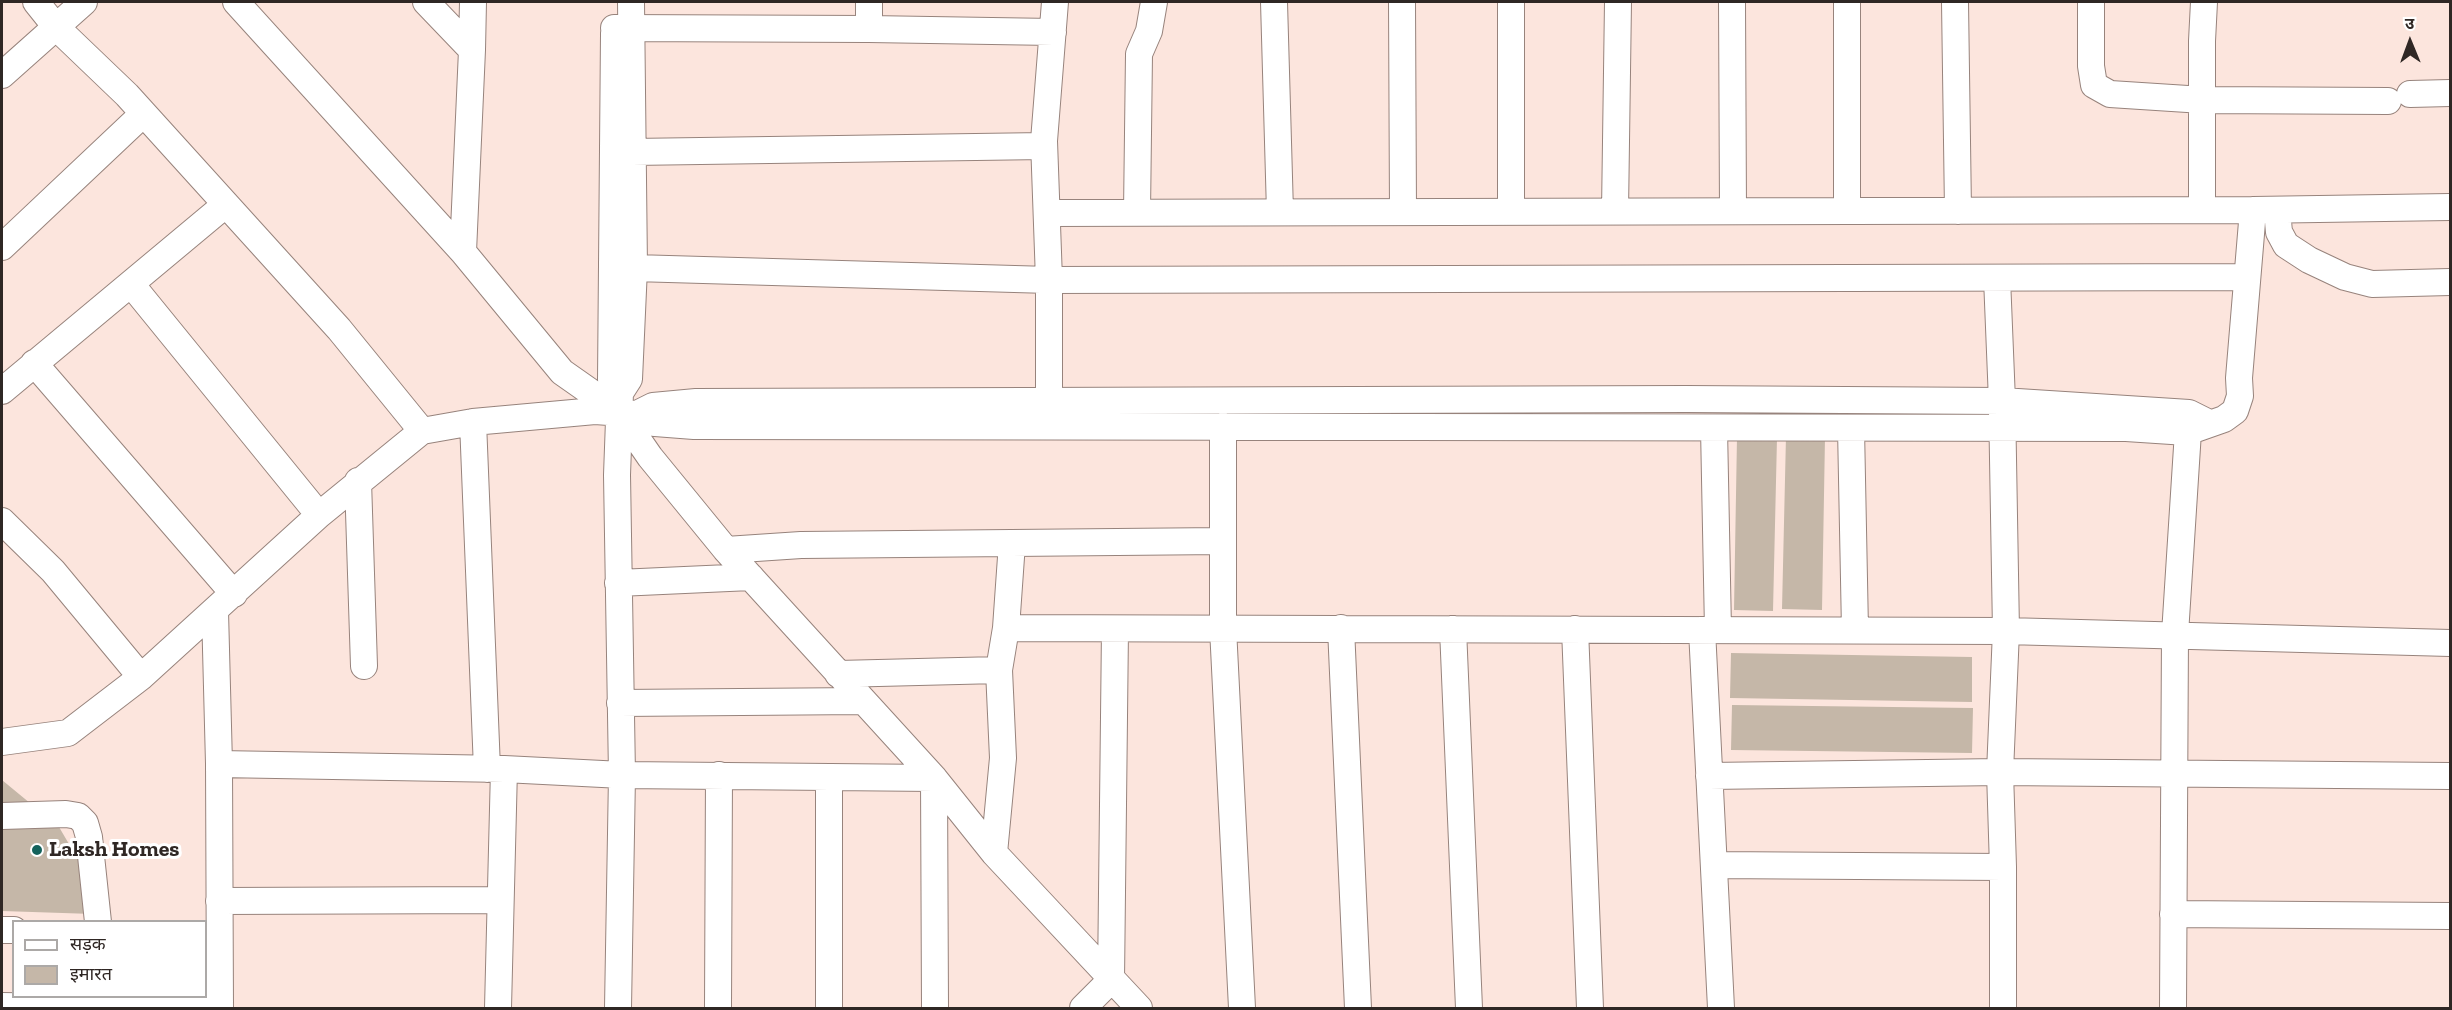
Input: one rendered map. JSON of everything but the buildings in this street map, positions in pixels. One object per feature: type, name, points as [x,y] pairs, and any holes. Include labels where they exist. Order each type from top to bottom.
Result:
[{"type":"street","points":[[36,2],[57,27],[143,114],[339,329],[422,431]]},
{"type":"street","points":[[2,75],[84,2]]},
{"type":"street","points":[[236,2],[462,252],[562,372],[655,423],[694,426],[2126,428],[2224,419],[2235,411],[2240,396],[2239,378],[2247,277],[2265,210]]},
{"type":"street","points":[[426,2],[472,50]]},
{"type":"street","points":[[462,252],[473,2]]},
{"type":"street","points":[[614,2],[622,28],[632,152],[634,267],[629,379],[617,475],[621,775],[618,1008]]},
{"type":"street","points":[[631,2],[622,28],[611,380],[650,457],[726,550],[934,778],[994,853],[1139,1008]]},
{"type":"street","points":[[869,2],[869,29]]},
{"type":"street","points":[[1049,426],[1049,280],[1044,146],[1055,2]]},
{"type":"street","points":[[1137,212],[1139,54],[1149,31],[1154,2]]},
{"type":"street","points":[[1274,2],[1280,212]]},
{"type":"street","points":[[1402,2],[1403,212]]},
{"type":"street","points":[[1511,2],[1511,211]]},
{"type":"street","points":[[1616,211],[1618,2]]},
{"type":"street","points":[[1732,2],[1733,211]]},
{"type":"street","points":[[1847,2],[1847,211]]},
{"type":"street","points":[[1955,2],[1958,211]]},
{"type":"street","points":[[2091,2],[2091,66],[2094,85],[2110,94],[2203,100],[2399,97],[2451,93]]},
{"type":"street","points":[[2202,210],[2204,2]]},
{"type":"street","points":[[622,28],[1053,32]]},
{"type":"street","points":[[2,247],[143,114]]},
{"type":"street","points":[[632,152],[1044,146]]},
{"type":"street","points":[[2,392],[225,205]]},
{"type":"street","points":[[1047,213],[2265,210],[2451,207]]},
{"type":"street","points":[[2265,210],[2286,245],[2309,260],[2345,277],[2372,284],[2451,282]]},
{"type":"street","points":[[634,267],[1049,280],[2247,277]]},
{"type":"street","points":[[1997,278],[2003,428],[2006,631],[2000,772],[2003,1008]]},
{"type":"street","points":[[131,284],[320,515]]},
{"type":"street","points":[[34,363],[234,594]]},
{"type":"street","points":[[7,736],[68,733],[141,677],[358,481],[422,431],[473,422],[595,411],[625,406],[696,402],[1686,399],[2002,401],[2195,422]]},
{"type":"street","points":[[473,422],[495,769],[500,900],[498,1008]]},
{"type":"street","points":[[2173,1008],[2175,634],[2195,422]]},
{"type":"street","points":[[1223,426],[1223,628],[1242,1008]]},
{"type":"street","points":[[1714,428],[1709,776],[1721,1008]]},
{"type":"street","points":[[1851,428],[1855,630]]},
{"type":"street","points":[[358,481],[364,666]]},
{"type":"street","points":[[2,520],[53,571],[141,677]]},
{"type":"street","points":[[726,550],[801,545],[1222,541]]},
{"type":"street","points":[[994,853],[1003,758],[999,670],[1006,628],[1012,543]]},
{"type":"street","points":[[618,583],[751,578]]},
{"type":"street","points":[[2,1006],[127,1008],[220,1005],[213,929],[219,901],[219,764],[215,611]]},
{"type":"street","points":[[1006,628],[2006,631],[2451,643]]},
{"type":"street","points":[[1341,628],[1358,1008]]},
{"type":"street","points":[[1083,1008],[1112,980],[1115,629]]},
{"type":"street","points":[[1453,629],[1469,1008]]},
{"type":"street","points":[[1575,629],[1590,1008]]},
{"type":"street","points":[[838,674],[999,670]]},
{"type":"street","points":[[620,703],[862,701]]},
{"type":"street","points":[[219,764],[495,769],[621,775],[934,778]]},
{"type":"street","points":[[1709,776],[2000,772],[2451,776]]},
{"type":"street","points":[[718,1008],[719,775]]},
{"type":"street","points":[[829,777],[829,1008]]},
{"type":"street","points":[[934,778],[935,1008]]},
{"type":"street","points":[[2,816],[66,814],[78,816],[85,823],[89,837],[98,920]]},
{"type":"street","points":[[1714,865],[2003,867]]},
{"type":"street","points":[[219,901],[500,900]]},
{"type":"street","points":[[2174,914],[2451,916]]},
{"type":"place","name":"Laksh Homes","points":[[37,850]]}]
